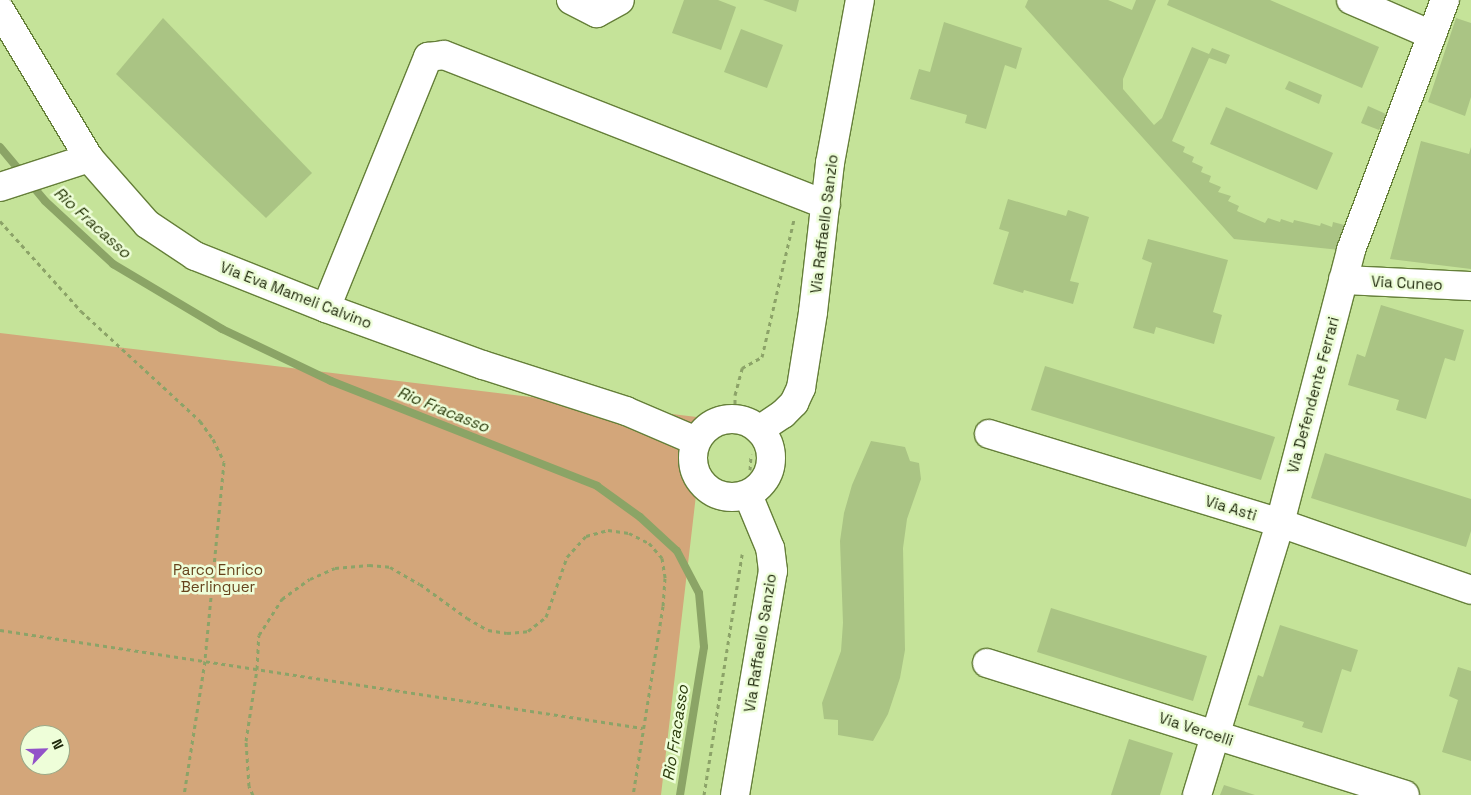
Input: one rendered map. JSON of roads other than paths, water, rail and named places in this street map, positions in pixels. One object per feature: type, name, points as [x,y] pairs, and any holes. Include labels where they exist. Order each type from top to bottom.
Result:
[{"type":"street","points":[[571,0],[608,6]]},
{"type":"street","name":"Via Raffaello Sanzio","points":[[759,430],[783,414],[794,403],[800,388],[811,328],[830,163],[860,0]]},
{"type":"street","points":[[1351,0],[1432,35]]},
{"type":"street","name":"Via Defendente Ferrari","points":[[1197,795],[1280,523],[1351,250],[1445,0]]},
{"type":"street","name":"Via Eva Mameli Calvino","points":[[0,10],[89,158],[147,224],[195,256],[326,308],[483,365],[626,411],[696,441]]},
{"type":"street","points":[[326,308],[428,56],[444,55],[826,204]]},
{"type":"street","points":[[18,181],[89,158]]},
{"type":"street","name":"Via Cuneo","points":[[1343,280],[1471,286]]},
{"type":"street","points":[[737,419],[749,423],[759,430],[767,440],[771,452],[771,465],[767,477],[759,488],[748,495],[724,498],[703,486],[693,465],[692,453],[696,441],[703,431],[713,424],[737,419]]},
{"type":"street","name":"Via Asti","points":[[989,434],[1280,523],[1471,590]]},
{"type":"street","name":"Via Raffaello Sanzio","points":[[736,795],[773,571],[770,548],[748,495]]},
{"type":"street","name":"Via Vercelli","points":[[987,663],[1405,795]]},
{"type":"waterway","name":"Rio Fracasso","points":[[0,147],[23,174]]},
{"type":"waterway","name":"Rio Fracasso","points":[[30,183],[45,201],[113,264],[222,329],[331,381],[597,486],[640,517],[677,551],[699,593],[704,647],[680,795]]},
{"type":"park label","name":"Parco Enrico Berlinguer","points":[[218,578]]}]
